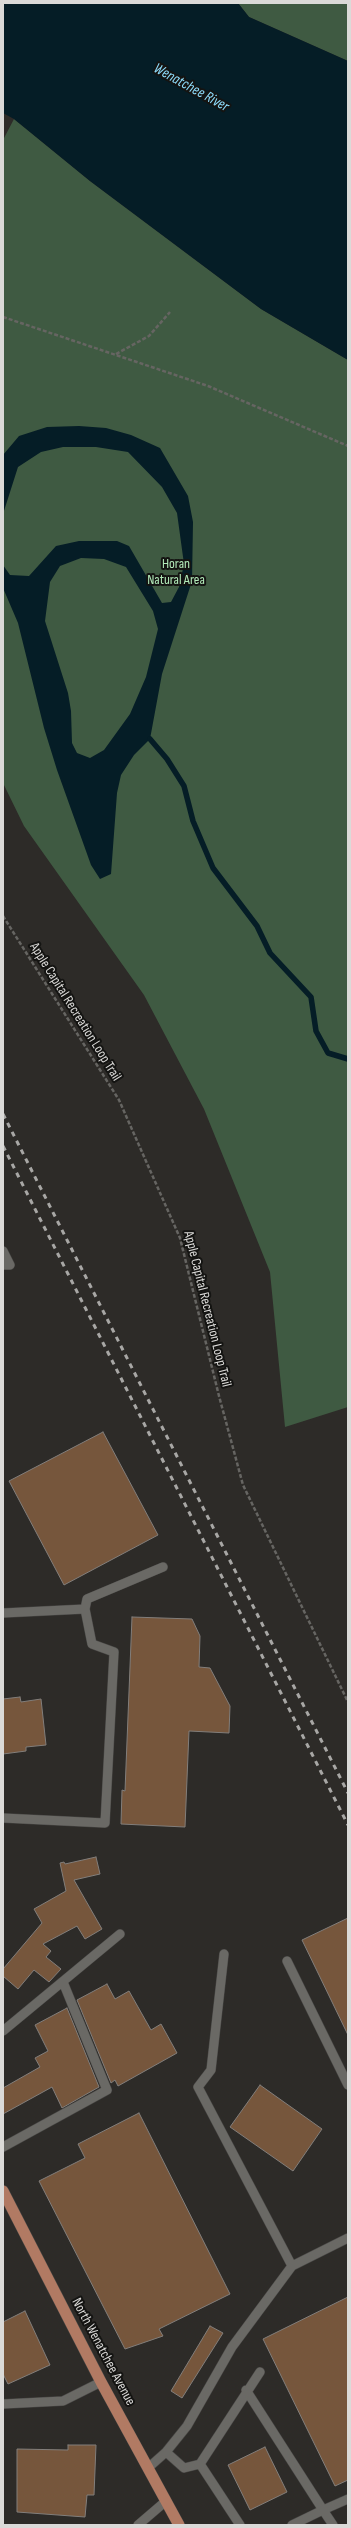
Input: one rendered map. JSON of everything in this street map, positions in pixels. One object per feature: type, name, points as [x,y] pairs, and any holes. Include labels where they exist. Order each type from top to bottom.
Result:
[{"type":"main road","name":"North Wenatchee Avenue","points":[[3,2192],[102,2382],[179,2525]]},
{"type":"lane","points":[[3,1251],[10,1265],[3,1265]]},
{"type":"lane","points":[[3,1818],[105,1823],[114,1652],[92,1644],[85,1609],[87,1599],[163,1567]]},
{"type":"lane","points":[[3,1613],[85,1609]]},
{"type":"lane","points":[[3,2031],[120,1934]]},
{"type":"lane","points":[[224,1954],[211,2070],[198,2087],[292,2266]]},
{"type":"lane","points":[[287,1961],[348,2085]]},
{"type":"lane","points":[[3,2147],[107,2090],[63,1982]]},
{"type":"lane","points":[[148,2468],[166,2452],[187,2426],[232,2347],[292,2266],[348,2238]]},
{"type":"lane","points":[[166,2452],[184,2468],[200,2464],[246,2390],[260,2372]]},
{"type":"lane","points":[[3,2404],[63,2401],[102,2382]]},
{"type":"lane","points":[[246,2390],[333,2525]]},
{"type":"lane","points":[[200,2464],[240,2525]]},
{"type":"lane","points":[[292,2525],[348,2499]]},
{"type":"lane","points":[[138,2525],[166,2501]]},
{"type":"path","points":[[116,354],[149,336],[170,312]]},
{"type":"path","points":[[3,317],[208,386],[348,446]]},
{"type":"path","name":"Apple Capital Recreation Loop Trail","points":[[3,916],[119,1100],[180,1238],[219,1396],[244,1485],[348,1702]]},
{"type":"green space","points":[[238,3],[348,3],[348,61],[249,17]]},
{"type":"green space","name":"Horan Natural Area","points":[[14,119],[90,181],[261,309],[348,360],[348,1407],[285,1427],[270,1272],[204,1109],[144,995],[24,826],[3,783],[3,140]]},
{"type":"water","name":"Wenatchee River","points":[[3,3],[238,3],[249,17],[348,61],[348,360],[261,309],[90,181],[14,119],[3,113]]},
{"type":"water","points":[[79,426],[106,428],[131,435],[160,448],[188,496],[193,522],[192,581],[162,674],[150,739],[134,755],[121,775],[117,793],[111,874],[100,879],[91,865],[57,770],[44,728],[18,623],[3,588],[3,565],[10,575],[29,576],[56,546],[79,541],[117,541],[129,546],[162,603],[171,602],[179,587],[184,564],[177,513],[162,487],[128,452],[96,447],[63,447],[41,452],[18,467],[3,514],[3,455],[19,436],[47,427]],"holes":[[[81,558],[104,559],[126,567],[153,611],[158,629],[146,677],[130,714],[104,750],[90,758],[77,753],[72,743],[71,711],[68,693],[45,621],[50,582],[60,566]]]},
{"type":"building","points":[[103,1432],[158,1535],[64,1585],[9,1481]]},
{"type":"building","points":[[132,1617],[192,1619],[200,1636],[199,1667],[210,1668],[230,1706],[229,1733],[189,1731],[185,1827],[121,1824],[122,1790],[125,1791]]},
{"type":"building","points":[[20,1697],[21,1702],[41,1699],[46,1745],[26,1747],[26,1751],[3,1754],[3,1699]]},
{"type":"building","points":[[96,1857],[100,1874],[74,1880],[102,1929],[85,1939],[77,1926],[43,1944],[51,1951],[46,1957],[61,1969],[49,1982],[34,1970],[18,1989],[3,1976],[3,1969],[42,1923],[34,1909],[66,1891],[60,1863],[64,1862],[65,1864]]},
{"type":"building","points":[[348,1918],[348,2035],[302,1940]]},
{"type":"building","points":[[107,1984],[115,1999],[129,1991],[151,2030],[161,2024],[177,2053],[118,2086],[115,2080],[111,2083],[77,2000]]},
{"type":"building","points":[[67,2008],[99,2087],[62,2108],[52,2087],[3,2114],[3,2088],[40,2067],[35,2058],[48,2051],[35,2025]]},
{"type":"building","points":[[260,2085],[322,2129],[293,2171],[230,2127]]},
{"type":"building","points":[[139,2113],[230,2294],[159,2329],[163,2336],[125,2349],[39,2181],[85,2158],[78,2144]]},
{"type":"building","points":[[348,2297],[348,2480],[335,2486],[263,2339]]},
{"type":"building","points":[[25,2311],[50,2365],[8,2384],[3,2374],[3,2322]]},
{"type":"building","points":[[210,2326],[223,2333],[182,2398],[171,2391]]},
{"type":"building","points":[[68,2445],[96,2445],[94,2495],[87,2495],[85,2517],[17,2512],[17,2449],[68,2450]]},
{"type":"building","points":[[265,2447],[287,2492],[250,2510],[228,2465]]},
{"type":"waterway","points":[[150,739],[167,759],[184,786],[193,821],[213,868],[257,926],[270,953],[311,997],[316,1031],[328,1053],[348,1059]]},
{"type":"railway","points":[[3,1114],[348,1793]]},
{"type":"railway","points":[[3,1146],[348,1825]]}]
